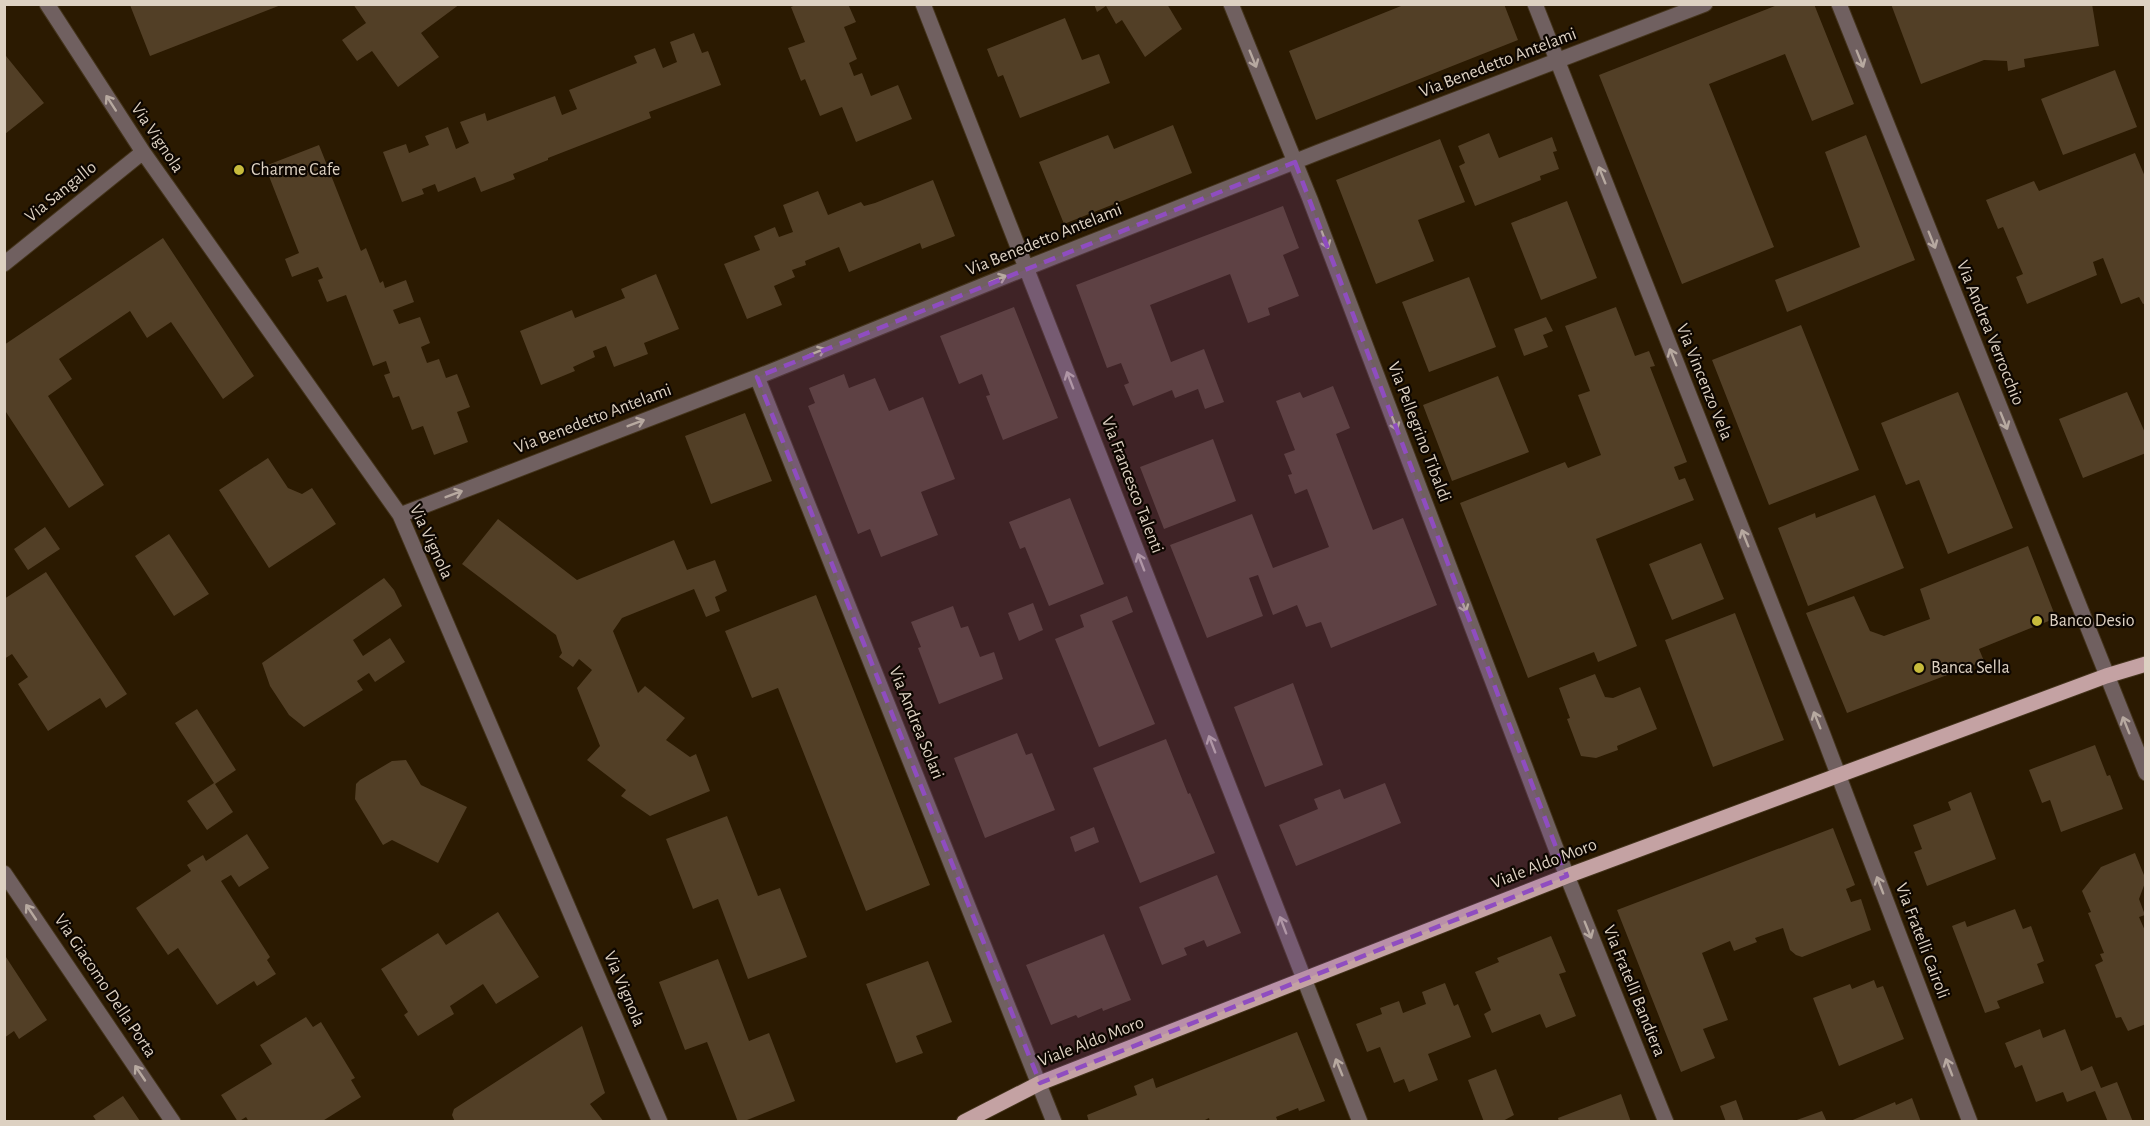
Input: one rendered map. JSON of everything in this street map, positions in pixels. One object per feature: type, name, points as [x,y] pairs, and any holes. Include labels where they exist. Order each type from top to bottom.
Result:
[{"type":"main road","name":"Viale Aldo Moro","points":[[964,1122],[1040,1083],[1567,876],[1838,774],[2106,676],[2145,664]]},
{"type":"street","name":"Via Vignola","points":[[47,4],[143,152],[400,515],[660,1122]]},
{"type":"street","name":"Via Francesco Talenti","points":[[923,4],[1360,1122]]},
{"type":"street","name":"Via Pellegrino Tibaldi","points":[[1231,4],[1295,162],[1567,876]]},
{"type":"street","name":"Via Vincenzo Vela","points":[[1535,4],[1838,774]]},
{"type":"street","name":"Via Benedetto Antelami","points":[[400,515],[758,376],[1026,267],[1705,4]]},
{"type":"street","name":"Via Andrea Verrocchio","points":[[1839,4],[2145,773]]},
{"type":"street","name":"Via Sangallo","points":[[4,264],[143,152]]},
{"type":"street","name":"Via Andrea Solari","points":[[758,376],[1054,1122]]},
{"type":"street","name":"Via Fratelli Cairoli","points":[[1838,774],[1970,1122]]},
{"type":"street","name":"Via Giacomo Della Porta","points":[[4,873],[173,1122]]},
{"type":"street","name":"Via Fratelli Bandiera","points":[[1567,876],[1666,1122]]},
{"type":"highlighted area","points":[[1295,162],[1567,876],[1040,1083],[757,377]]},
{"type":"building","points":[[353,4],[460,4],[421,33],[439,57],[398,87],[372,51],[357,61],[342,40],[366,23]]},
{"type":"building","points":[[798,4],[848,4],[856,22],[844,27],[857,59],[849,63],[854,76],[862,73],[871,96],[898,85],[912,119],[856,142],[842,107],[820,116],[805,79],[801,81],[788,48],[805,42],[791,7]]},
{"type":"building","points":[[1094,4],[1167,4],[1182,29],[1145,57],[1122,20],[1116,24],[1106,6],[1097,12]]},
{"type":"building","points":[[1406,4],[1504,4],[1518,40],[1316,120],[1289,51]]},
{"type":"building","points":[[1780,4],[1814,4],[1854,104],[1812,121],[1785,54],[1709,84],[1774,247],[1682,284],[1599,75]]},
{"type":"building","points":[[1891,4],[2092,4],[2099,46],[2024,59],[2025,67],[2008,71],[2007,61],[1984,60],[1921,84]]},
{"type":"building","points":[[130,5],[281,5],[150,56]]},
{"type":"building","points":[[1065,18],[1082,60],[1099,54],[1110,83],[1020,118],[1003,75],[998,77],[987,49]]},
{"type":"building","points":[[694,33],[702,53],[708,51],[721,85],[649,112],[651,118],[548,158],[548,160],[513,174],[515,179],[481,192],[475,177],[438,192],[435,184],[422,189],[424,194],[402,202],[383,152],[406,144],[409,153],[429,145],[425,136],[448,127],[456,149],[469,143],[460,122],[485,113],[487,121],[555,96],[562,115],[577,109],[569,90],[637,63],[634,56],[655,48],[663,68],[677,62],[670,42]]},
{"type":"building","points":[[5,57],[44,103],[5,134]]},
{"type":"building","points":[[2115,70],[2137,127],[2063,155],[2041,99]]},
{"type":"building","points":[[1173,125],[1192,173],[1064,224],[1039,162],[1108,135],[1114,149]]},
{"type":"building","points":[[1489,133],[1499,158],[1552,137],[1557,151],[1553,152],[1559,169],[1540,176],[1541,180],[1475,206],[1459,166],[1465,163],[1458,146]]},
{"type":"building","points":[[1866,135],[1915,260],[1787,312],[1775,280],[1860,247],[1825,152]]},
{"type":"building","points":[[1440,139],[1465,202],[1418,220],[1434,261],[1376,284],[1336,180]]},
{"type":"building","points":[[319,145],[361,251],[366,248],[380,283],[383,281],[385,288],[406,280],[414,302],[393,310],[399,324],[420,317],[430,343],[421,347],[427,363],[439,359],[446,378],[457,374],[470,407],[457,412],[468,442],[434,455],[423,426],[412,430],[399,396],[393,398],[384,375],[390,373],[386,361],[373,366],[346,295],[327,302],[318,280],[323,278],[318,267],[292,277],[285,259],[299,253],[265,166]]},
{"type":"building","points":[[2135,153],[2146,179],[2146,303],[2143,304],[2139,297],[2121,304],[2103,258],[2093,262],[2097,275],[2027,304],[2016,277],[2023,274],[2003,227],[1998,229],[1986,200],[2034,181],[2039,191]]},
{"type":"building","points":[[933,180],[955,236],[922,249],[920,243],[849,272],[839,247],[805,261],[806,265],[792,270],[795,277],[774,286],[782,305],[747,319],[724,264],[760,250],[754,236],[775,227],[779,237],[793,232],[783,205],[818,191],[828,215],[861,202],[864,206],[875,203]]},
{"type":"building","points":[[1567,201],[1597,278],[1541,300],[1511,223]]},
{"type":"building","points":[[1283,206],[1299,248],[1283,255],[1299,296],[1268,308],[1270,315],[1248,323],[1230,274],[1150,305],[1171,362],[1204,349],[1224,402],[1205,409],[1198,389],[1175,398],[1172,390],[1133,406],[1124,385],[1129,383],[1121,363],[1107,368],[1076,285]]},
{"type":"building","points":[[163,238],[254,376],[223,399],[171,322],[147,338],[130,311],[59,359],[72,379],[48,396],[104,485],[69,508],[4,409],[4,345]]},
{"type":"building","points":[[656,274],[679,329],[644,343],[648,354],[614,367],[606,346],[593,351],[595,357],[573,367],[575,371],[541,385],[520,331],[572,310],[575,318],[625,298],[621,289]]},
{"type":"building","points":[[1469,277],[1496,347],[1429,372],[1402,302]]},
{"type":"building","points":[[1014,307],[1058,418],[1003,440],[986,396],[990,395],[982,374],[959,384],[940,336]]},
{"type":"building","points":[[1616,307],[1635,356],[1649,351],[1655,366],[1650,367],[1687,462],[1674,467],[1679,480],[1685,478],[1694,500],[1596,539],[1637,646],[1598,662],[1594,652],[1528,678],[1460,503],[1565,462],[1568,468],[1601,455],[1578,395],[1590,391],[1565,326]]},
{"type":"building","points":[[1546,317],[1553,331],[1543,335],[1548,347],[1524,356],[1514,329]]},
{"type":"building","points":[[1801,325],[1859,470],[1769,505],[1712,360]]},
{"type":"building","points":[[844,374],[849,388],[875,378],[889,411],[923,397],[955,479],[921,492],[938,535],[881,557],[870,529],[858,534],[808,406],[815,403],[809,388]]},
{"type":"building","points":[[1498,376],[1529,452],[1452,481],[1423,405]]},
{"type":"building","points":[[1333,386],[1350,428],[1336,434],[1373,530],[1403,518],[1437,605],[1331,648],[1321,622],[1306,627],[1297,605],[1273,615],[1258,575],[1249,578],[1263,616],[1207,638],[1170,545],[1252,514],[1273,568],[1329,547],[1307,489],[1295,494],[1288,475],[1292,474],[1284,454],[1295,450],[1276,401],[1300,392],[1303,398]]},
{"type":"building","points":[[1958,392],[2013,528],[1948,554],[1919,480],[1906,485],[1881,423]]},
{"type":"building","points":[[2127,392],[2146,435],[2146,453],[2083,478],[2059,419]]},
{"type":"building","points":[[745,413],[772,481],[711,504],[685,436]]},
{"type":"building","points":[[1213,439],[1236,501],[1164,529],[1140,467]]},
{"type":"building","points":[[268,458],[288,488],[302,494],[312,488],[336,524],[269,568],[219,490]]},
{"type":"building","points":[[1875,495],[1904,568],[1808,606],[1778,528],[1815,513],[1816,518]]},
{"type":"building","points":[[1070,498],[1104,584],[1049,606],[1025,547],[1020,549],[1009,522]]},
{"type":"building","points":[[498,519],[577,580],[674,540],[687,570],[715,560],[727,591],[715,597],[720,611],[706,617],[694,589],[622,618],[613,631],[638,693],[645,686],[685,718],[666,740],[690,757],[696,754],[710,791],[650,816],[621,796],[626,790],[587,760],[600,746],[577,688],[592,670],[579,659],[573,667],[559,657],[562,653],[556,635],[462,564]]},
{"type":"building","points":[[45,527],[60,549],[28,570],[14,549]]},
{"type":"building","points":[[169,534],[209,594],[174,616],[135,556]]},
{"type":"building","points":[[1701,543],[1724,599],[1672,620],[1649,564]]},
{"type":"building","points":[[2028,546],[2056,618],[1979,649],[1984,661],[1847,713],[1806,613],[1854,596],[1870,631],[1884,636],[1930,619],[1920,589]]},
{"type":"building","points":[[46,572],[127,694],[106,708],[100,698],[48,731],[18,684],[28,677],[12,654],[4,659],[4,599]]},
{"type":"building","points":[[384,578],[394,590],[402,606],[353,640],[363,656],[390,638],[405,662],[375,682],[369,673],[357,681],[363,690],[304,727],[289,715],[270,686],[262,663]]},
{"type":"building","points":[[816,595],[930,885],[866,911],[778,688],[752,698],[725,631]]},
{"type":"building","points":[[1127,596],[1133,612],[1112,621],[1155,724],[1099,747],[1055,639],[1084,627],[1080,615]]},
{"type":"building","points":[[1033,603],[1043,630],[1019,641],[1008,613]]},
{"type":"building","points":[[953,606],[961,628],[968,626],[980,657],[994,652],[1003,679],[939,704],[911,622]]},
{"type":"building","points":[[1735,613],[1784,740],[1713,767],[1665,640]]},
{"type":"building","points":[[1595,674],[1605,697],[1613,698],[1640,687],[1657,729],[1617,746],[1618,750],[1596,758],[1581,756],[1567,719],[1570,718],[1559,688]]},
{"type":"building","points":[[1293,683],[1323,765],[1265,787],[1234,707]]},
{"type":"building","points":[[197,709],[236,770],[215,784],[233,812],[207,830],[187,801],[214,783],[175,723]]},
{"type":"building","points":[[1017,733],[1026,755],[1032,753],[1055,810],[985,838],[954,758]]},
{"type":"building","points":[[1166,739],[1215,853],[1140,883],[1093,768]]},
{"type":"building","points":[[2095,745],[2123,809],[2061,832],[2050,800],[2042,803],[2029,770]]},
{"type":"building","points":[[406,760],[421,785],[467,807],[438,863],[392,840],[383,845],[355,799],[356,784],[360,780],[392,761]]},
{"type":"building","points":[[1385,783],[1401,823],[1296,866],[1279,825],[1318,809],[1314,799],[1340,789],[1344,799]]},
{"type":"building","points":[[1971,792],[1996,859],[1927,886],[1914,852],[1922,849],[1913,825],[1951,810],[1948,802]]},
{"type":"building","points":[[727,816],[758,896],[780,888],[807,957],[748,979],[718,899],[693,909],[666,839]]},
{"type":"building","points":[[1094,827],[1099,842],[1075,852],[1070,837]]},
{"type":"building","points":[[1833,828],[1855,885],[1846,889],[1851,902],[1861,899],[1871,930],[1802,957],[1790,950],[1783,928],[1755,938],[1757,942],[1734,951],[1730,941],[1702,953],[1728,1020],[1703,1029],[1715,1058],[1681,1072],[1617,910]]},
{"type":"building","points":[[247,834],[269,868],[239,887],[231,875],[221,881],[270,957],[267,960],[276,974],[257,986],[254,981],[217,1005],[178,948],[168,955],[136,908],[191,871],[187,865],[203,855],[206,861]]},
{"type":"building","points":[[2135,853],[2146,880],[2139,899],[2145,915],[2139,917],[2146,933],[2146,1024],[2128,1031],[2121,1017],[2116,1018],[2095,965],[2103,961],[2100,954],[2104,953],[2082,891],[2101,867]]},
{"type":"building","points":[[1217,875],[1241,933],[1207,947],[1204,940],[1184,948],[1187,955],[1162,965],[1139,907]]},
{"type":"building","points":[[2015,909],[2023,929],[2031,926],[2044,961],[2037,964],[2044,983],[1997,1001],[2000,1008],[1985,1013],[1952,926],[1965,921],[1967,927]]},
{"type":"building","points":[[498,912],[539,977],[496,1004],[483,984],[450,1006],[454,1014],[418,1036],[404,1015],[408,1012],[381,969],[438,933],[446,945]]},
{"type":"building","points":[[1104,934],[1131,1000],[1103,1011],[1102,1008],[1078,1018],[1076,1015],[1051,1025],[1026,965]]},
{"type":"building","points":[[1551,936],[1566,972],[1559,974],[1576,1016],[1546,1028],[1540,1014],[1492,1033],[1484,1014],[1491,1010],[1475,972],[1499,962],[1497,958]]},
{"type":"building","points":[[4,954],[47,1020],[19,1039],[14,1031],[4,1038]]},
{"type":"building","points":[[718,959],[749,1041],[769,1033],[795,1101],[742,1122],[738,1122],[707,1042],[685,1050],[659,982]]},
{"type":"building","points":[[928,961],[952,1022],[916,1036],[923,1053],[896,1063],[866,984]]},
{"type":"building","points":[[1874,980],[1877,988],[1883,986],[1904,1039],[1839,1066],[1813,998],[1850,984],[1852,989]]},
{"type":"building","points":[[1445,983],[1454,1006],[1458,1004],[1471,1037],[1428,1054],[1438,1080],[1409,1092],[1404,1079],[1394,1083],[1380,1047],[1367,1052],[1356,1024],[1382,1014],[1380,1008],[1399,1001],[1403,1013],[1426,1004],[1422,992]]},
{"type":"building","points":[[306,1017],[313,1027],[321,1022],[355,1078],[351,1080],[361,1097],[321,1122],[249,1122],[246,1117],[238,1122],[221,1095],[272,1064],[260,1045]]},
{"type":"building","points":[[582,1026],[605,1093],[590,1104],[604,1122],[455,1122],[452,1115],[454,1109]]},
{"type":"building","points":[[2040,1029],[2043,1038],[2065,1029],[2081,1071],[2092,1066],[2101,1088],[2117,1082],[2133,1122],[2108,1122],[2095,1091],[2067,1102],[2063,1092],[2036,1102],[2022,1065],[2015,1068],[2005,1043]]},
{"type":"building","points":[[1297,1032],[1325,1101],[1276,1117],[1278,1122],[1210,1122],[1209,1118],[1201,1122],[1089,1122],[1087,1115],[1137,1095],[1134,1086],[1153,1078],[1156,1088]]},
{"type":"building","points":[[1496,1069],[1514,1115],[1501,1122],[1484,1122],[1468,1080]]},
{"type":"building","points":[[1621,1094],[1631,1122],[1559,1122],[1558,1118]]},
{"type":"building","points":[[123,1096],[140,1121],[97,1122],[93,1116]]},
{"type":"building","points":[[1912,1098],[1921,1122],[1848,1122],[1895,1102],[1896,1105]]},
{"type":"building","points":[[1736,1100],[1744,1122],[1726,1122],[1720,1106]]},
{"type":"building","points":[[1822,1111],[1827,1122],[1794,1122],[1794,1121]]},
{"type":"place","name":"Charme Cafe","points":[[239,170]]},
{"type":"place","name":"Banco Desio","points":[[2037,621]]},
{"type":"place","name":"Banca Sella","points":[[1919,668]]}]
